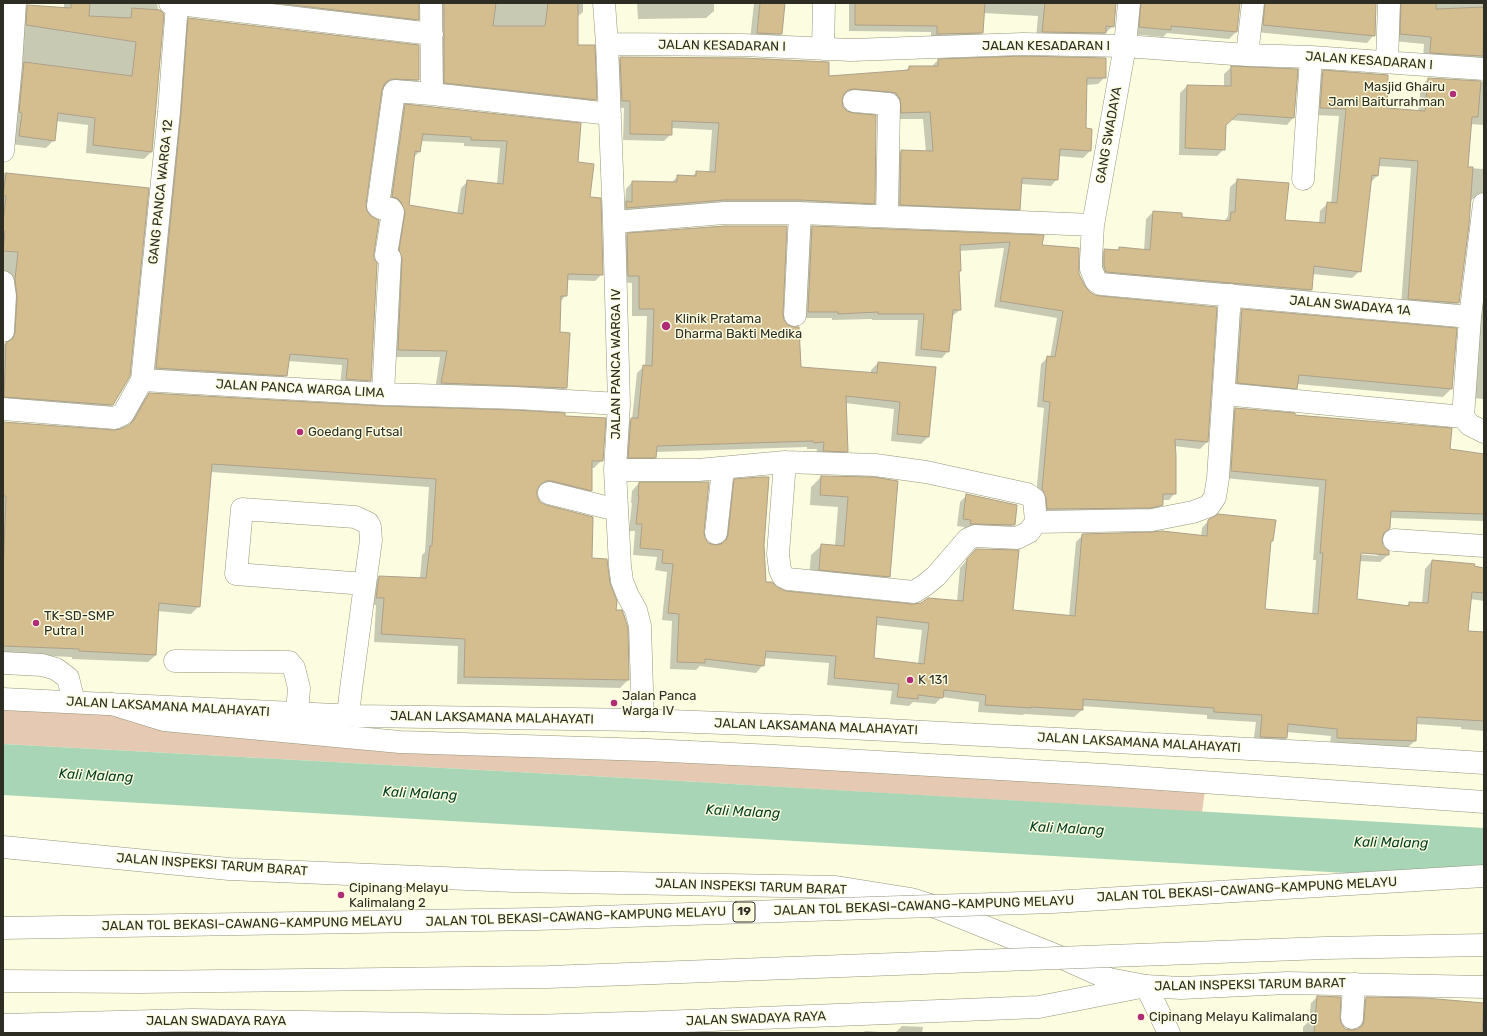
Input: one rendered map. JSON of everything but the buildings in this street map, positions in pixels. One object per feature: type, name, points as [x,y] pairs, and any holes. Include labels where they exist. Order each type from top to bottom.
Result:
[{"type":"main road","points":[[3,151],[12,66],[15,3]]},
{"type":"main road","points":[[174,3],[432,34]]},
{"type":"main road","name":"GANG PANCA WARGA 12","points":[[142,380],[169,112],[174,3]]},
{"type":"main road","points":[[431,3],[432,94]]},
{"type":"main road","name":"JALAN PANCA WARGA IV","points":[[604,3],[614,222],[619,404],[615,470],[620,566],[622,580],[628,596],[636,610],[640,626],[643,720]]},
{"type":"main road","points":[[823,49],[824,3]]},
{"type":"main road","name":"GANG SWADAYA","points":[[1129,3],[1125,46],[1094,225],[1091,269],[1096,281],[1101,284],[1230,295]]},
{"type":"main road","points":[[1247,55],[1253,3]]},
{"type":"main road","points":[[1387,62],[1389,3]]},
{"type":"main road","name":"JALAN KESADARAN I","points":[[607,44],[743,45],[851,50],[1023,44],[1125,46],[1484,69]]},
{"type":"main road","points":[[1303,179],[1311,57]]},
{"type":"main road","points":[[382,394],[390,258],[386,254],[393,212],[391,209],[380,208],[378,206],[393,94],[395,91],[610,114]]},
{"type":"main road","points":[[854,101],[889,104],[887,216]]},
{"type":"main road","points":[[1463,417],[1470,317],[1484,204]]},
{"type":"main road","points":[[614,222],[724,213],[800,213],[1094,225]]},
{"type":"main road","points":[[795,315],[800,213]]},
{"type":"main road","points":[[3,282],[5,296],[3,331]]},
{"type":"main road","points":[[1036,522],[1152,520],[1194,512],[1209,506],[1214,497],[1218,478],[1230,295]]},
{"type":"main road","name":"JALAN SWADAYA 1A","points":[[1230,295],[1470,317]]},
{"type":"main road","points":[[3,409],[115,418],[123,414],[142,380]]},
{"type":"main road","name":"JALAN PANCA WARGA LIMA","points":[[142,380],[382,394],[516,398],[619,404]]},
{"type":"main road","points":[[1224,394],[1463,417],[1470,425],[1484,432]]},
{"type":"main road","points":[[615,470],[698,470],[784,462],[875,465],[926,472],[1028,494],[1034,499],[1036,522],[1029,532],[1017,538],[974,536],[968,539],[936,576],[914,592],[788,579],[782,576],[778,554],[784,462]]},
{"type":"main road","points":[[716,533],[723,468]]},
{"type":"main road","points":[[549,493],[617,510]]},
{"type":"main road","points":[[348,715],[371,540],[370,527],[368,523],[355,517],[242,509],[236,574],[365,584]]},
{"type":"main road","points":[[1394,540],[1484,546]]},
{"type":"main road","points":[[175,661],[289,662],[294,668],[299,688],[297,713]]},
{"type":"main road","points":[[3,663],[42,665],[56,669],[68,678],[74,702]]},
{"type":"main road","name":"JALAN LAKSAMANA MALAHAYATI","points":[[3,699],[348,715],[643,720],[950,733],[1484,763]]},
{"type":"main road","points":[[112,704],[164,720],[400,742],[648,750],[774,756],[1097,775],[1484,802]]},
{"type":"main road","name":"JALAN INSPEKSI TARUM BARAT","points":[[3,847],[229,869],[514,882],[836,887],[912,899],[1060,957],[1109,979],[1146,986],[1181,988],[1287,983],[1484,987]]},
{"type":"main road","name":"JALAN TOL BEKASI–CAWANG–KAMPUNG MELAYU","points":[[3,928],[537,919],[1045,902],[1484,876]]},
{"type":"main road","points":[[3,981],[140,982],[548,977],[1325,948],[1484,945]]},
{"type":"main road","points":[[1352,1018],[1354,984]]},
{"type":"main road","points":[[1146,986],[1169,1033]]},
{"type":"main road","name":"JALAN SWADAYA RAYA","points":[[3,1026],[192,1020],[660,1028],[1040,1007],[1146,986]]},
{"type":"shaded area","points":[[3,699],[164,720],[1206,783],[1202,812],[664,780],[3,744]]},
{"type":"water","name":"Kali Malang","points":[[3,744],[664,780],[1484,828],[1484,881],[3,795]]},
{"type":"place","name":"Masjid Ghairu Jami Baiturrahman","points":[[1453,94]]},
{"type":"place","name":"Klinik Pratama Dharma Bakti Medika","points":[[666,326]]},
{"type":"place","name":"Goedang Futsal","points":[[300,432]]},
{"type":"place","name":"TK-SD-SMP Putra I","points":[[36,623]]},
{"type":"place","name":"K 131","points":[[910,680]]},
{"type":"place","name":"Jalan Panca Warga IV","points":[[614,703]]},
{"type":"place","name":"Cipinang Melayu Kalimalang 2","points":[[341,895]]},
{"type":"place","name":"Cipinang Melayu Kalimalang","points":[[1141,1017]]}]
